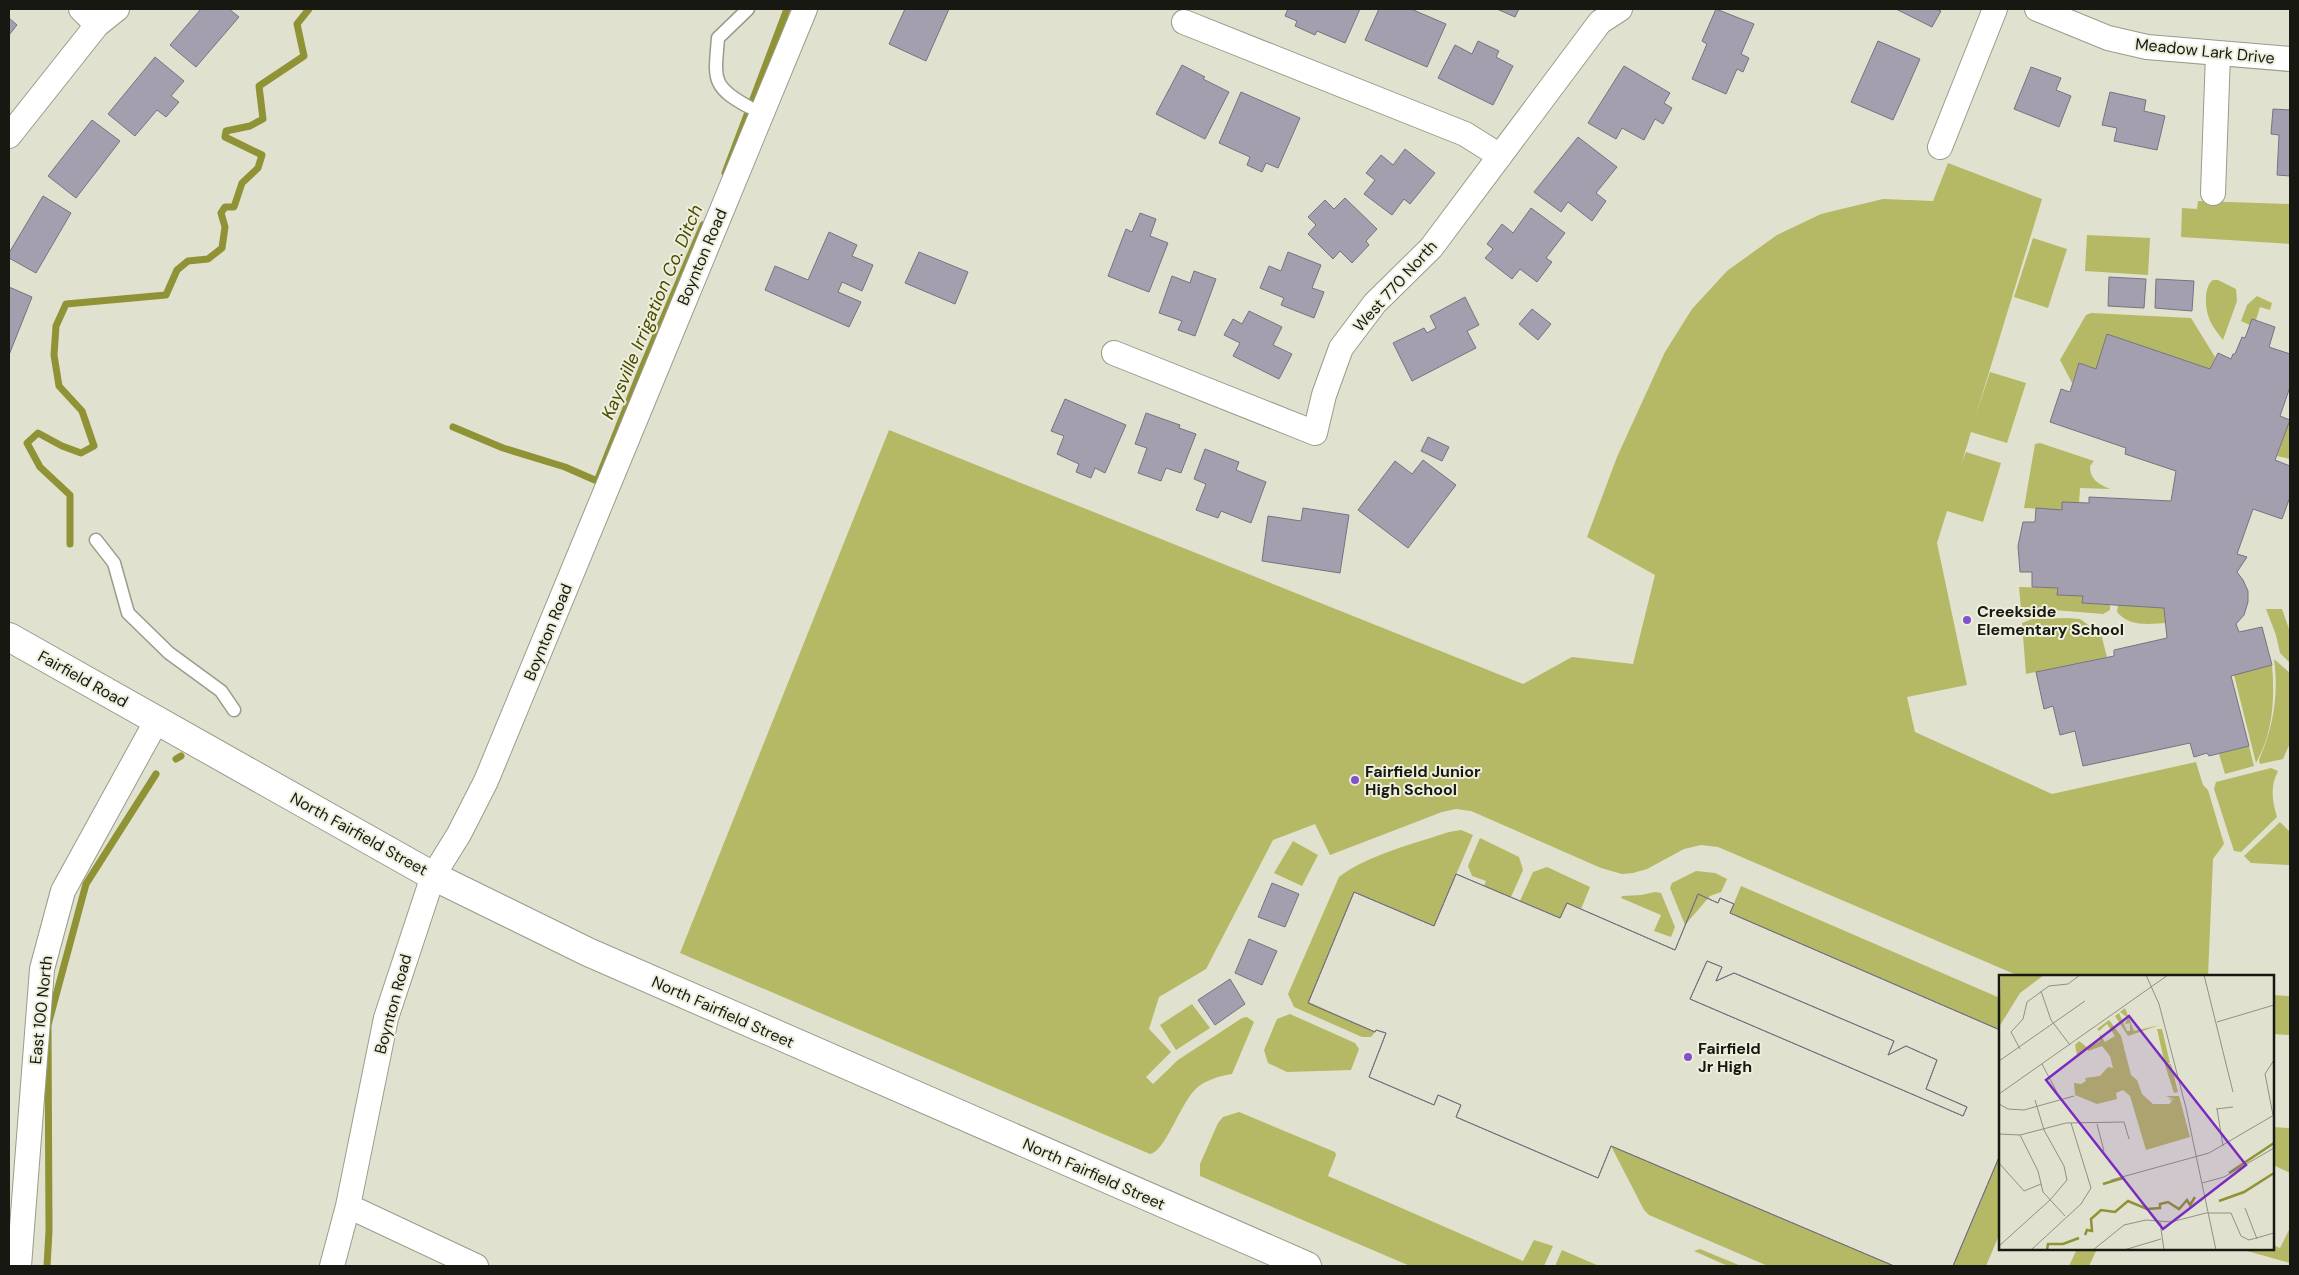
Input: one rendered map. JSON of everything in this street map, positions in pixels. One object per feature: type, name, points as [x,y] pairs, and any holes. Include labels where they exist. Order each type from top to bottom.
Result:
[{"type":"street","points":[[9,136],[89,17],[117,9]]},
{"type":"street","name":"Boynton Road","points":[[332,1266],[348,1206],[386,1018],[433,876],[459,834],[486,781],[805,9]]},
{"type":"street","name":"West 770 North","points":[[1114,353],[1315,433],[1324,395],[1341,348],[1375,304],[1431,248],[1600,22],[1620,9]]},
{"type":"street","points":[[1940,147],[1996,9]]},
{"type":"street","name":"Meadow Lark Drive","points":[[2037,9],[2108,38],[2147,47],[2290,59]]},
{"type":"street","points":[[1184,22],[1465,134],[1500,156]]},
{"type":"street","points":[[2214,194],[2218,54]]},
{"type":"street","name":"Fairfield Road","points":[[9,637],[157,720]]},
{"type":"street","name":"North Fairfield Street","points":[[157,720],[433,876],[596,956],[1307,1266]]},
{"type":"street","name":"East 100 North","points":[[19,1266],[42,969],[63,891],[157,720]]},
{"type":"street","points":[[348,1206],[476,1266]]},
{"type":"lane","points":[[748,9],[718,38],[715,76],[728,96],[749,107]]},
{"type":"lane","points":[[96,540],[114,563],[128,613],[169,653],[221,691],[234,710]]},
{"type":"green space","points":[[1948,163],[2042,199],[1975,418],[1990,372],[2026,383],[2007,443],[1971,432],[1962,462],[1966,452],[2001,463],[1983,522],[1947,511],[1937,543],[1967,685],[1907,697],[1915,732],[2052,794],[2196,762],[2203,785],[2208,790],[2224,844],[2213,859],[2208,975],[2017,975],[1718,847],[1701,845],[1684,849],[1647,869],[1622,874],[1601,868],[1471,811],[1456,809],[1442,812],[1330,855],[1315,824],[1273,840],[1206,969],[1159,997],[1149,1029],[1171,1052],[1146,1077],[1153,1084],[1178,1060],[1242,1018],[1247,1017],[1254,1022],[1232,1074],[1215,1078],[1199,1086],[1186,1102],[1162,1144],[1156,1151],[1150,1154],[680,953],[889,430],[1523,684],[1572,657],[1633,664],[1655,575],[1587,537],[1617,457],[1665,352],[1692,309],[1727,271],[1777,235],[1821,214],[1883,199],[1933,201]]},
{"type":"green space","points":[[2198,201],[2290,204],[2290,244],[2181,237],[2182,208],[2197,209]]},
{"type":"green space","points":[[2087,235],[2150,238],[2148,275],[2085,271]]},
{"type":"green space","points":[[2033,238],[2067,249],[2048,308],[2014,297]]},
{"type":"green space","points":[[2213,280],[2218,280],[2236,289],[2237,301],[2223,340],[2212,325],[2207,311],[2207,291]]},
{"type":"green space","points":[[2257,296],[2272,303],[2270,310],[2260,307],[2256,320],[2250,325],[2241,321],[2247,305]]},
{"type":"green space","points":[[2091,313],[2191,318],[2215,357],[2210,369],[2107,334],[2096,369],[2079,363],[2072,383],[2060,360],[2086,315]]},
{"type":"green space","points":[[2290,419],[2290,459],[2277,456]]},
{"type":"green space","points":[[2040,443],[2094,461],[2090,466],[2093,478],[2110,489],[2080,488],[2079,503],[2062,510],[2024,508],[2035,444]]},
{"type":"green space","points":[[2019,587],[2058,588],[2057,595],[2083,596],[2083,603],[2110,605],[2110,610],[2103,614],[2054,610],[2028,612],[2021,609]]},
{"type":"green space","points":[[2118,605],[2164,608],[2166,623],[2140,624],[2127,620],[2117,612]]},
{"type":"green space","points":[[2266,609],[2282,609],[2290,632],[2290,663],[2280,653],[2276,635]]},
{"type":"green space","points":[[2032,619],[2080,619],[2101,634],[2107,657],[2026,674],[2022,623]]},
{"type":"green space","points":[[2274,659],[2290,673],[2290,743],[2283,759],[2260,764],[2259,760],[2268,736],[2274,711],[2276,686]]},
{"type":"green space","points":[[2272,665],[2272,716],[2262,752],[2256,763],[2234,675]]},
{"type":"green space","points":[[2249,746],[2254,766],[2225,774],[2219,754]]},
{"type":"green space","points":[[2271,768],[2278,771],[2273,794],[2277,817],[2241,852],[2234,851],[2214,789],[2216,782]]},
{"type":"green space","points":[[2280,822],[2290,832],[2290,865],[2251,863],[2244,856]]},
{"type":"green space","points":[[1461,830],[1473,835],[1434,926],[1354,892],[1309,1002],[1375,1032],[1371,1037],[1362,1037],[1294,1007],[1288,994],[1339,877],[1350,869],[1377,856],[1449,832]]},
{"type":"green space","points":[[1480,838],[1519,857],[1523,870],[1511,897],[1484,886],[1486,881],[1472,876],[1468,866]]},
{"type":"green space","points":[[1293,841],[1318,855],[1302,886],[1274,873]]},
{"type":"green space","points":[[1547,867],[1590,887],[1581,909],[1567,903],[1560,918],[1520,901],[1533,872]]},
{"type":"green space","points":[[1696,871],[1715,873],[1727,879],[1721,892],[1710,896],[1685,925],[1670,888],[1672,883]]},
{"type":"green space","points":[[1741,886],[1999,998],[1999,1030],[1730,913]]},
{"type":"green space","points":[[1661,893],[1675,927],[1671,937],[1654,931],[1661,915],[1621,898],[1622,896]]},
{"type":"green space","points":[[2274,995],[2290,996],[2290,1035],[2274,1034]]},
{"type":"green space","points":[[1192,1004],[1210,1028],[1176,1050],[1160,1025]]},
{"type":"green space","points":[[1290,1014],[1355,1043],[1359,1049],[1351,1070],[1287,1072],[1268,1063],[1264,1050],[1277,1019]]},
{"type":"green space","points":[[1239,1112],[1335,1152],[1336,1155],[1328,1176],[1523,1261],[1534,1240],[1553,1246],[1544,1266],[1410,1266],[1200,1176],[1200,1164],[1218,1123],[1223,1117]]},
{"type":"green space","points":[[2274,1127],[2290,1128],[2290,1173],[2274,1165]]},
{"type":"green space","points":[[1611,1146],[1894,1266],[1768,1266],[1649,1215],[1644,1210]]},
{"type":"green space","points":[[1999,1157],[1999,1235],[1986,1266],[1953,1266]]},
{"type":"green space","points":[[2290,1228],[2290,1263],[2244,1250],[2274,1250],[2274,1245],[2280,1248]]},
{"type":"green space","points":[[1700,1249],[1741,1266],[1728,1266],[1694,1251]]},
{"type":"green space","points":[[1562,1250],[1599,1266],[1555,1266]]},
{"type":"green space","points":[[2077,1250],[2097,1250],[2089,1266],[2069,1266]]},
{"type":"building","points":[[201,9],[229,9],[239,17],[196,67],[170,45]]},
{"type":"building","points":[[905,9],[949,9],[926,61],[889,44]]},
{"type":"building","points":[[1288,9],[1360,9],[1345,43],[1317,31],[1315,35],[1295,26],[1297,21],[1285,16]]},
{"type":"building","points":[[1379,9],[1411,9],[1446,24],[1427,67],[1365,40]]},
{"type":"building","points":[[1497,9],[1519,9],[1515,17]]},
{"type":"building","points":[[1716,9],[1754,24],[1741,54],[1749,58],[1743,72],[1737,69],[1726,94],[1692,79],[1707,44],[1702,41]]},
{"type":"building","points":[[1896,9],[1936,9],[1941,11],[1932,27]]},
{"type":"building","points":[[9,18],[17,25],[9,35]]},
{"type":"building","points":[[1478,41],[1499,51],[1496,57],[1513,66],[1493,105],[1438,78],[1455,45],[1472,54]]},
{"type":"building","points":[[1878,41],[1920,59],[1893,120],[1851,102]]},
{"type":"building","points":[[155,57],[184,81],[171,96],[179,102],[166,117],[157,110],[135,136],[108,114]]},
{"type":"building","points":[[1182,65],[1205,77],[1203,79],[1229,92],[1205,139],[1156,114]]},
{"type":"building","points":[[1624,66],[1670,93],[1664,103],[1672,108],[1663,124],[1655,119],[1644,140],[1622,128],[1616,139],[1588,123]]},
{"type":"building","points":[[2031,67],[2061,78],[2056,90],[2071,96],[2059,127],[2014,109]]},
{"type":"building","points":[[1241,92],[1300,118],[1278,168],[1266,163],[1262,172],[1247,165],[1250,157],[1219,143]]},
{"type":"building","points":[[2110,92],[2146,100],[2144,111],[2165,116],[2157,150],[2114,141],[2117,128],[2102,125]]},
{"type":"building","points":[[2273,109],[2290,110],[2290,176],[2277,175],[2279,135],[2271,134]]},
{"type":"building","points":[[92,120],[120,141],[76,198],[48,176]]},
{"type":"building","points":[[1578,137],[1617,167],[1596,193],[1606,201],[1592,221],[1568,202],[1561,212],[1534,192]]},
{"type":"building","points":[[1405,149],[1435,173],[1410,204],[1404,199],[1392,215],[1364,194],[1375,180],[1366,173],[1381,155],[1393,165]]},
{"type":"building","points":[[43,196],[71,213],[36,273],[9,258],[9,253]]},
{"type":"building","points":[[1345,198],[1377,229],[1366,241],[1369,245],[1352,263],[1340,251],[1333,259],[1308,234],[1316,225],[1308,217],[1325,200],[1334,209]]},
{"type":"building","points":[[1531,208],[1565,233],[1546,258],[1552,262],[1537,282],[1520,269],[1512,279],[1485,258],[1493,249],[1487,244],[1502,224],[1513,233]]},
{"type":"building","points":[[1140,213],[1156,219],[1150,236],[1168,243],[1149,292],[1108,276],[1126,229],[1132,232]]},
{"type":"building","points":[[829,232],[857,245],[852,256],[873,265],[862,291],[842,282],[838,292],[861,302],[849,327],[765,290],[775,266],[808,280]]},
{"type":"building","points":[[919,252],[968,272],[955,304],[905,283]]},
{"type":"building","points":[[1288,252],[1321,265],[1312,288],[1324,292],[1314,318],[1281,305],[1284,298],[1260,288],[1269,266],[1281,271]]},
{"type":"building","points":[[1194,271],[1216,279],[1195,336],[1178,330],[1182,321],[1159,313],[1172,276],[1190,283]]},
{"type":"building","points":[[2109,277],[2146,279],[2144,308],[2108,306]]},
{"type":"building","points":[[2156,279],[2194,281],[2192,311],[2155,308]]},
{"type":"building","points":[[9,287],[32,297],[9,355]]},
{"type":"building","points":[[1465,297],[1479,325],[1467,331],[1476,348],[1412,381],[1393,343],[1424,328],[1427,333],[1436,328],[1430,316]]},
{"type":"building","points":[[1532,309],[1551,324],[1538,340],[1519,324]]},
{"type":"building","points":[[1249,311],[1282,327],[1273,345],[1292,354],[1279,379],[1233,356],[1240,343],[1224,335],[1233,319],[1242,324]]},
{"type":"building","name":"Creekside Elementary School","points":[[2252,319],[2275,327],[2269,347],[2290,354],[2290,387],[2280,416],[2290,420],[2275,460],[2290,466],[2290,497],[2282,519],[2253,509],[2237,554],[2247,557],[2237,572],[2248,591],[2248,602],[2244,615],[2236,624],[2239,632],[2262,627],[2272,665],[2231,676],[2249,746],[2209,756],[2207,753],[2194,757],[2190,743],[2083,766],[2075,731],[2060,735],[2053,706],[2044,709],[2036,672],[2114,656],[2114,650],[2167,638],[2164,608],[2082,603],[2083,596],[2057,595],[2058,588],[2032,587],[2032,572],[2020,572],[2018,546],[2023,522],[2035,522],[2036,508],[2062,510],[2062,502],[2089,503],[2089,497],[2171,501],[2176,471],[2125,454],[2126,448],[2050,422],[2061,389],[2070,392],[2079,363],[2096,369],[2107,334],[2210,369],[2218,353],[2231,359],[2242,337],[2245,338]]},
{"type":"building","points":[[1065,399],[1126,425],[1105,473],[1095,468],[1091,478],[1076,472],[1079,464],[1057,454],[1064,436],[1051,431]]},
{"type":"building","points":[[1146,413],[1180,425],[1179,428],[1196,434],[1181,473],[1166,468],[1161,481],[1138,473],[1147,448],[1135,444]]},
{"type":"building","points":[[1428,437],[1449,447],[1442,461],[1421,451]]},
{"type":"building","points":[[1205,449],[1239,462],[1236,470],[1266,482],[1251,523],[1221,511],[1218,518],[1196,510],[1206,484],[1194,479]]},
{"type":"building","points":[[1423,460],[1456,485],[1408,548],[1358,510],[1395,461],[1412,474]]},
{"type":"building","points":[[1303,508],[1349,515],[1340,573],[1262,561],[1268,516],[1301,521]]},
{"type":"building","name":"Fairfield Jr High","points":[[1456,874],[1560,918],[1567,903],[1675,950],[1698,894],[1718,903],[1720,898],[1734,904],[1730,913],[1999,1030],[1999,1157],[1953,1266],[1894,1266],[1611,1146],[1598,1178],[1456,1117],[1461,1105],[1438,1095],[1434,1105],[1369,1077],[1386,1033],[1376,1030],[1375,1032],[1308,1003],[1354,892],[1434,926]],"holes":[[[1707,961],[1722,967],[1716,981],[1734,973],[1894,1041],[1888,1055],[1906,1046],[1937,1060],[1926,1089],[1967,1107],[1963,1116],[1690,999]]]},
{"type":"building","name":"Fairfield Jr High","points":[[1456,874],[1560,918],[1567,903],[1675,950],[1698,894],[1718,903],[1720,898],[1734,904],[1730,913],[1999,1030],[1999,1157],[1953,1266],[1894,1266],[1611,1146],[1598,1178],[1456,1117],[1461,1105],[1438,1095],[1434,1105],[1369,1077],[1386,1033],[1376,1030],[1375,1032],[1308,1003],[1354,892],[1434,926]]},
{"type":"building","points":[[1272,883],[1299,894],[1285,927],[1258,917]]},
{"type":"building","points":[[1249,939],[1277,951],[1262,985],[1235,973]]},
{"type":"building","points":[[1707,961],[1722,967],[1716,981],[1734,973],[1894,1041],[1888,1055],[1906,1046],[1937,1060],[1926,1089],[1967,1107],[1963,1116],[1690,999]]},
{"type":"building","points":[[1230,979],[1245,1004],[1215,1025],[1198,1000]]},
{"type":"waterway","points":[[70,544],[70,495],[40,467],[27,443],[38,433],[62,446],[81,453],[94,446],[82,411],[59,386],[54,355],[56,326],[66,304],[166,295],[177,270],[188,261],[208,259],[222,248],[225,227],[221,213],[225,207],[234,207],[242,183],[258,168],[262,155],[225,137],[226,131],[250,126],[263,119],[259,86],[304,56],[297,24],[309,9]]},
{"type":"waterway","name":"Kaysville Irrigation Co. Ditch","points":[[725,173],[787,9]]},
{"type":"waterway","name":"Kaysville Irrigation Co. Ditch","points":[[453,427],[503,448],[565,467],[597,481],[642,368],[703,225]]},
{"type":"waterway","name":"Kaysville Irrigation Co. Ditch","points":[[176,759],[181,756]]},
{"type":"waterway","name":"Kaysville Irrigation Co. Ditch","points":[[47,1266],[49,1231],[48,1025],[86,884],[156,774]]},
{"type":"place","name":"Creekside Elementary School","points":[[1967,620]]},
{"type":"place","name":"Fairfield Junior High School","points":[[1355,780]]},
{"type":"place","name":"Fairfield Jr High","points":[[1688,1057]]}]
